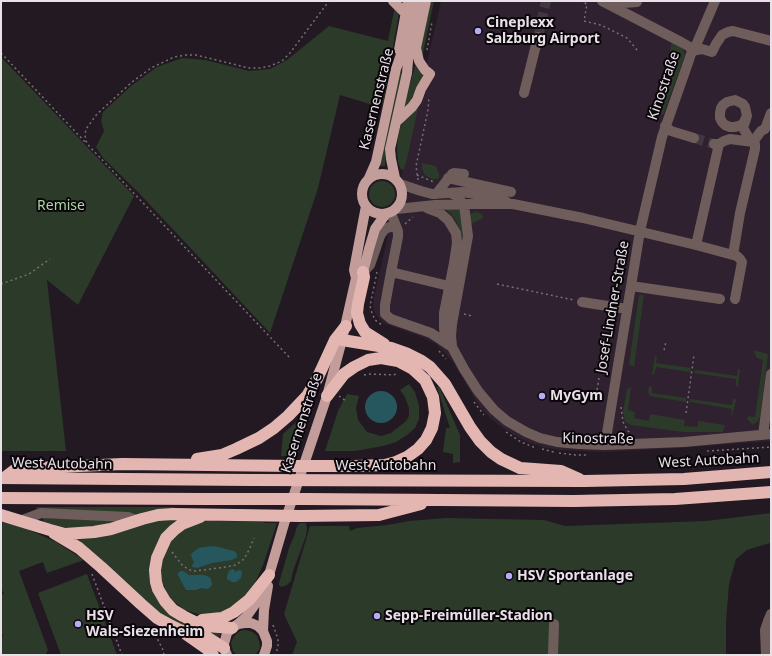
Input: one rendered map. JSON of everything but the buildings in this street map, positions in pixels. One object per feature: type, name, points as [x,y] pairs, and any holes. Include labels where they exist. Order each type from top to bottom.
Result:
[{"type":"highway","points":[[360,275],[364,277],[357,313],[360,324],[365,332],[391,348]]},
{"type":"highway","points":[[178,464],[222,455],[259,438],[274,428],[307,396],[318,379],[335,340],[346,326]]},
{"type":"highway","points":[[342,340],[391,348],[408,354],[430,367],[445,384],[480,441],[501,459],[520,468],[561,471],[584,481]]},
{"type":"highway","points":[[2,478],[16,469],[122,464],[295,466],[384,465],[407,457],[418,449],[426,440],[432,428],[435,413],[433,396],[425,380],[414,369],[398,361],[381,358],[368,360],[344,374],[327,396]]},
{"type":"highway","name":"West Autobahn","points":[[2,478],[103,480],[584,481],[684,479],[771,472]]},
{"type":"highway","points":[[1,498],[574,501],[675,499],[771,492]]},
{"type":"highway","points":[[1,515],[65,534],[111,529],[137,520],[158,515],[379,516],[436,500]]},
{"type":"highway","points":[[205,515],[182,524],[166,538],[157,558],[155,570],[156,582],[165,602],[173,610],[183,616],[206,626],[235,626]]},
{"type":"highway","points":[[50,530],[78,548],[157,618],[180,630],[206,648],[213,655]]},
{"type":"highway","points":[[192,620],[222,618],[234,612],[249,600],[269,575]]},
{"type":"highway","points":[[180,630],[205,636],[226,653]]},
{"type":"main road","points":[[393,1],[406,14]]},
{"type":"main road","points":[[396,69],[408,1]]},
{"type":"main road","name":"Kasernenstraße","points":[[369,178],[376,162],[396,69],[411,26],[417,1]]},
{"type":"main road","points":[[406,73],[416,48],[426,1]]},
{"type":"main road","name":"Kasernenstraße","points":[[398,181],[391,160],[390,149],[406,73],[411,26]]},
{"type":"main road","points":[[396,122],[412,106],[430,74],[425,70],[419,60],[416,48]]},
{"type":"main road","points":[[382,174],[389,175],[398,181],[403,192],[401,204],[391,212],[374,213],[369,210],[363,200],[362,194],[365,183],[369,178],[382,174]]},
{"type":"main road","name":"Kasernenstraße","points":[[360,275],[354,270],[366,206]]},
{"type":"main road","name":"Kasernenstraße","points":[[226,653],[225,637],[246,617],[256,603],[269,575],[280,535],[327,396],[360,275],[375,229],[391,212]]},
{"type":"main road","name":"Kasernenstraße","points":[[264,655],[267,641],[263,631],[264,610],[269,575]]},
{"type":"main road","points":[[235,626],[244,623],[251,624],[258,626],[263,631]]},
{"type":"street","name":"Kinostraße","points":[[602,1],[681,42],[690,47],[693,51],[665,126],[640,232]]},
{"type":"street","points":[[617,1],[623,3],[637,2]]},
{"type":"street","points":[[693,51],[715,1]]},
{"type":"street","points":[[693,51],[702,49],[712,52],[722,35],[733,31],[771,41]]},
{"type":"street","points":[[524,93],[538,37]]},
{"type":"street","points":[[753,142],[761,131],[765,129],[771,113]]},
{"type":"street","points":[[733,255],[740,213],[755,149],[755,144],[743,128],[747,116]]},
{"type":"street","points":[[665,126],[671,131],[694,138]]},
{"type":"street","points":[[696,245],[716,144],[730,139],[753,142]]},
{"type":"street","points":[[436,194],[452,174],[464,174]]},
{"type":"street","points":[[398,181],[432,194],[463,192],[500,198],[513,204]]},
{"type":"street","points":[[446,181],[511,192]]},
{"type":"street","points":[[450,193],[457,196],[464,204],[468,236],[453,319],[451,336],[452,347]]},
{"type":"street","points":[[452,347],[431,333],[391,319],[385,314],[385,305],[398,232],[391,212],[420,207],[464,204],[513,204]]},
{"type":"street","name":"Josef-Lindner-Straße","points":[[513,204],[583,218],[640,232],[605,445]]},
{"type":"street","points":[[420,207],[440,213],[448,220],[456,233],[457,243],[444,312],[444,328],[446,337],[478,391],[494,410],[507,421],[526,432],[540,438],[557,442],[605,445],[684,442],[767,435],[771,380]]},
{"type":"street","points":[[360,275],[370,266],[380,236],[384,230],[389,227],[393,227],[398,232]]},
{"type":"street","points":[[640,232],[737,256],[742,262],[735,298]]},
{"type":"street","points":[[391,272],[452,288],[448,328],[451,336]]},
{"type":"street","points":[[631,286],[720,299]]},
{"type":"street","points":[[582,302],[627,310]]},
{"type":"street","points":[[20,520],[41,513],[128,517],[137,520]]},
{"type":"street","points":[[766,655],[765,630],[771,614]]},
{"type":"street","points":[[553,655],[554,624]]},
{"type":"path","points":[[89,146],[86,141],[86,129],[97,114],[132,82],[151,68],[174,57],[186,55],[196,55],[249,68],[270,66],[282,60],[290,53],[329,1]]},
{"type":"path","points":[[580,1],[587,4],[584,21],[601,25],[627,38],[637,50]]},
{"type":"path","points":[[427,51],[432,22]]},
{"type":"path","points":[[1,53],[289,357]]},
{"type":"path","points":[[421,191],[416,166],[428,110],[429,95]]},
{"type":"path","points":[[417,175],[428,180],[446,181]]},
{"type":"path","points":[[398,232],[416,214],[420,207]]},
{"type":"path","points":[[1,284],[29,274],[50,259]]},
{"type":"path","points":[[378,267],[370,306],[375,320],[381,325],[387,327]]},
{"type":"path","points":[[497,284],[569,298]]},
{"type":"path","points":[[463,314],[472,316]]},
{"type":"path","points":[[664,350],[666,342]]},
{"type":"path","points":[[437,349],[449,362]]},
{"type":"path","points":[[686,413],[694,355]]},
{"type":"path","points":[[339,396],[346,401]]},
{"type":"path","points":[[471,399],[488,419]]},
{"type":"path","name":"Kinostraße","points":[[502,430],[521,442],[549,451],[590,455]]},
{"type":"path","points":[[706,450],[771,447]]},
{"type":"path","points":[[162,546],[168,548],[183,566],[190,570],[196,571],[236,565],[247,555],[254,538]]},
{"type":"path","points":[[91,571],[122,655]]},
{"type":"path","points":[[152,631],[161,645],[164,655]]},
{"type":"shaded area","points":[[441,1],[771,1],[771,441],[605,452],[545,448],[525,441],[514,435],[490,418],[480,407],[453,362],[436,344],[422,337],[383,323],[377,316],[373,305],[374,297]]},
{"type":"green space","points":[[396,1],[401,1],[383,104],[373,105],[340,95],[318,188],[270,333],[138,192],[103,158],[96,147],[104,131],[101,121],[103,112],[131,86],[157,67],[182,58],[205,60],[249,71],[270,69],[287,60],[329,26],[388,41]]},
{"type":"green space","points":[[431,1],[434,1],[422,58],[420,51]]},
{"type":"green space","points":[[672,40],[682,47],[685,55],[664,113],[656,117],[674,65],[668,62]]},
{"type":"green space","name":"Remise","points":[[1,57],[134,196],[78,305],[47,280],[66,451],[1,451]]},
{"type":"green space","points":[[416,62],[422,74],[426,78],[419,85],[409,103],[403,110]]},
{"type":"green space","points":[[400,73],[402,73],[386,147],[385,166],[380,166]]},
{"type":"green space","points":[[420,99],[407,159],[404,169],[401,170],[398,162],[397,150],[400,128],[404,120]]},
{"type":"green space","points":[[422,163],[436,166],[439,173],[439,178],[432,179],[425,175],[422,169]]},
{"type":"green space","points":[[382,181],[391,185],[395,194],[391,203],[382,207],[373,203],[369,194],[373,185]]},
{"type":"green space","points":[[461,207],[464,242],[461,242],[459,228],[456,221],[444,208]]},
{"type":"green space","points":[[476,212],[483,216],[482,219],[468,225],[469,215]]},
{"type":"green space","points":[[639,295],[644,295],[634,367],[629,364]]},
{"type":"green space","points":[[754,350],[768,354],[760,417],[753,425],[747,419],[748,416],[755,417],[763,360],[757,358]]},
{"type":"green space","points":[[655,356],[657,357],[656,363],[691,368],[690,372],[656,367],[654,375],[652,374]]},
{"type":"green space","points":[[738,369],[740,369],[738,387],[736,386],[736,379],[694,373],[695,370],[737,376]]},
{"type":"green space","points":[[409,384],[415,392],[419,406],[419,419],[415,428],[407,435],[396,442],[383,446],[355,451],[325,451],[338,411],[347,394],[359,396],[356,408],[358,420],[367,432],[381,436],[391,433],[406,421],[409,416],[409,408],[405,397],[400,390]]},
{"type":"green space","points":[[439,386],[460,435],[460,462],[453,463],[453,454],[443,452],[446,428],[450,428],[437,387]]},
{"type":"green space","points":[[649,386],[652,387],[652,393],[686,398],[686,402],[650,396],[648,393]]},
{"type":"green space","points":[[631,387],[628,410],[635,412],[634,418],[649,421],[650,414],[685,420],[684,426],[698,427],[698,421],[725,425],[723,432],[683,432],[631,425],[625,422],[623,412],[627,389]]},
{"type":"green space","points":[[734,398],[736,400],[732,416],[732,409],[690,402],[690,399],[732,405]]},
{"type":"green space","points":[[305,414],[311,415],[297,456],[281,456],[283,434]]},
{"type":"green space","points":[[36,507],[175,507],[175,510],[138,514],[37,510]]},
{"type":"green space","name":"HSV Sportanlage","points":[[771,513],[771,543],[747,550],[736,559],[729,584],[726,622],[726,655],[292,655],[297,642],[284,614],[310,526],[349,526],[350,531],[357,528],[446,518],[544,520],[565,526],[706,521]]},
{"type":"green space","points":[[43,518],[121,520],[104,526],[69,528],[46,524],[43,521]]},
{"type":"green space","points":[[180,519],[154,553],[168,613],[188,625],[221,631],[218,641],[166,618],[72,537],[155,521]]},
{"type":"green space","points":[[207,521],[277,523],[263,565],[254,585],[246,595],[238,603],[218,614],[201,615],[185,610],[172,600],[168,595],[162,581],[161,566],[165,549],[175,535],[193,524]]},
{"type":"green space","points":[[1,522],[16,524],[56,542],[84,560],[47,573],[43,562],[19,571],[48,650],[45,655],[1,655],[1,637],[3,636],[1,630],[1,595],[4,594],[1,588]]},
{"type":"green space","points":[[300,523],[306,523],[306,536],[293,571],[291,581],[287,585],[281,587],[279,583],[289,548],[296,529]]},
{"type":"green space","name":"HSV Wals-Siezenheim","points":[[87,574],[117,655],[61,655],[38,593]]},
{"type":"green space","points":[[245,630],[254,633],[259,641],[259,650],[255,655],[237,655],[233,651],[231,643],[233,638],[240,631]]},
{"type":"water","points":[[378,391],[384,391],[394,398],[397,407],[396,413],[390,420],[384,423],[378,423],[368,416],[365,410],[365,404],[372,394]]},
{"type":"water","points":[[214,546],[234,551],[237,554],[237,557],[232,560],[212,563],[197,568],[192,567],[194,563],[191,555],[192,553],[199,548]]},
{"type":"water","points":[[232,569],[236,572],[238,570],[242,571],[241,578],[236,582],[232,582],[227,579],[229,571]]},
{"type":"water","points":[[181,571],[189,575],[204,575],[209,577],[212,585],[208,589],[201,588],[196,590],[186,590],[178,575]]},
{"type":"tunnel","points":[[538,37],[546,1]]},
{"type":"tunnel","points":[[694,138],[714,144]]},
{"type":"place","name":"Cineplexx Salzburg Airport","points":[[478,31]]},
{"type":"place","name":"MyGym","points":[[542,396]]},
{"type":"place","name":"HSV Sportanlage","points":[[509,576]]},
{"type":"place","name":"Sepp-Freimüller-Stadion","points":[[377,616]]},
{"type":"place","name":"HSV Wals-Siezenheim","points":[[78,624]]}]
